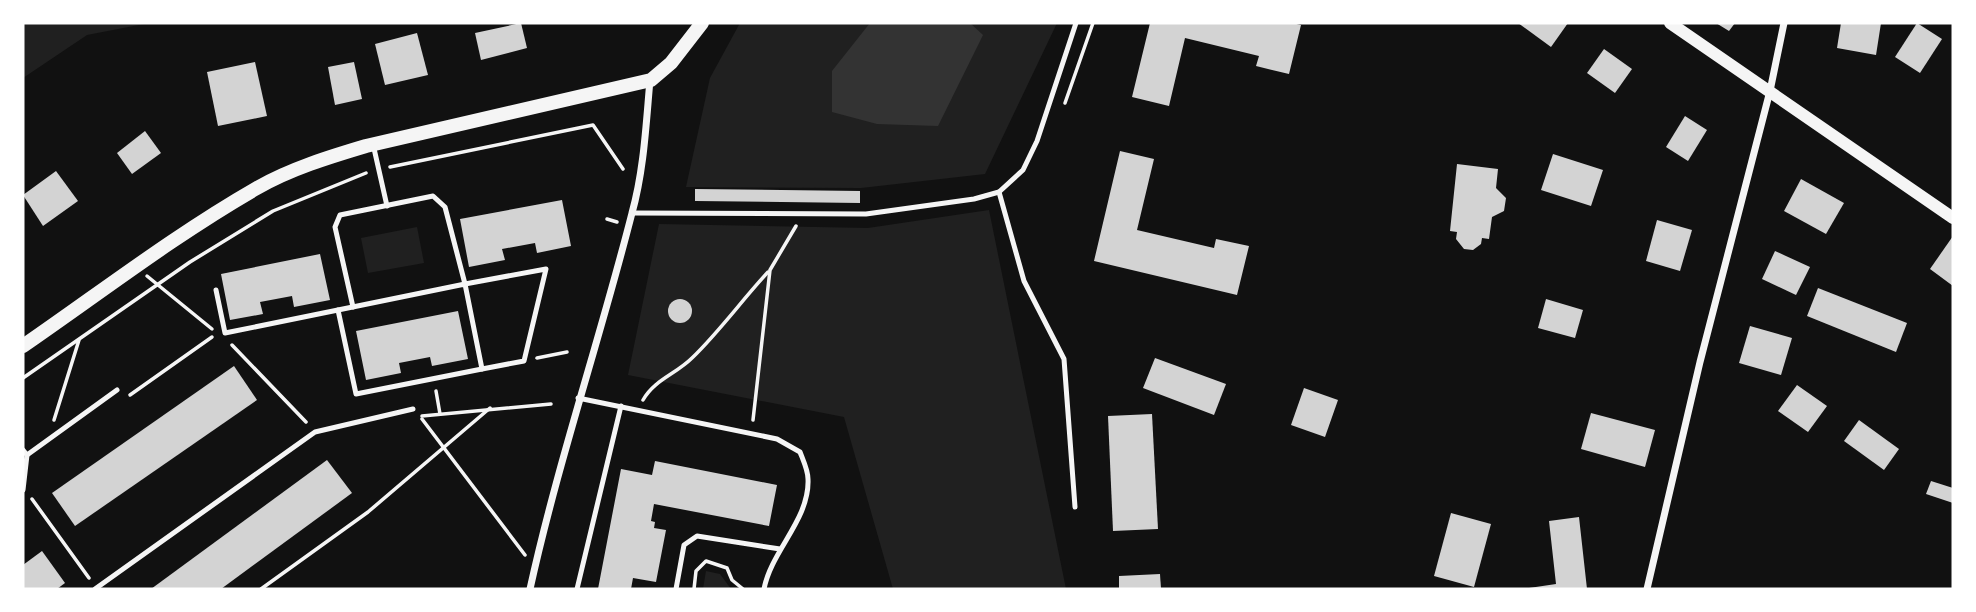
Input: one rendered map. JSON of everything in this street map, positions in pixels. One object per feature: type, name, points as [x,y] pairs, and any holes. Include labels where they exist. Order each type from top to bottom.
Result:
[{"type":"main road","points":[[23,346],[171,243],[258,187],[323,159],[373,144],[650,80],[671,62],[702,23]]},
{"type":"street","points":[[1670,23],[1953,219]]},
{"type":"street","points":[[1647,589],[1700,362],[1770,92],[1783,23]]},
{"type":"street","points":[[530,589],[578,398],[632,213],[641,168],[650,80]]},
{"type":"lane","points":[[632,213],[866,214],[974,199],[999,192],[1023,170],[1037,141],[1076,23]]},
{"type":"lane","points":[[373,144],[387,206]]},
{"type":"lane","points":[[999,192],[1024,281],[1064,359],[1075,507]]},
{"type":"lane","points":[[353,307],[335,226],[340,215],[433,196],[445,207],[466,284],[482,369]]},
{"type":"lane","points":[[216,290],[225,333],[338,310],[353,307],[466,284],[546,269],[524,360],[356,394],[338,310]]},
{"type":"lane","points":[[23,489],[25,452],[47,440],[117,390]]},
{"type":"lane","points":[[578,398],[777,439],[800,452],[808,479],[801,511],[767,572],[764,589]]},
{"type":"lane","points":[[577,589],[621,406]]},
{"type":"lane","points":[[96,589],[315,432],[414,409]]},
{"type":"lane","points":[[676,589],[684,545],[697,536],[780,549]]},
{"type":"path","points":[[1063,108],[1074,85],[1093,23]]},
{"type":"path","points":[[23,378],[190,262],[273,211],[378,169],[593,125],[623,169]]},
{"type":"path","points":[[637,409],[650,387],[682,367],[709,342],[770,270],[798,222],[785,222]]},
{"type":"path","points":[[752,433],[770,270]]},
{"type":"path","points":[[117,390],[124,399],[217,334]]},
{"type":"path","points":[[47,440],[80,338]]},
{"type":"path","points":[[524,360],[566,352]]},
{"type":"path","points":[[437,395],[440,414]]},
{"type":"path","points":[[420,416],[551,404]]},
{"type":"path","points":[[261,589],[368,512],[490,408]]},
{"type":"path","points":[[414,409],[534,568]]},
{"type":"path","points":[[23,489],[96,589]]},
{"type":"path","points":[[694,589],[696,571],[706,561],[727,568],[732,580],[743,589]]},
{"type":"shaded area","points":[[23,23],[149,23],[87,35],[23,78]]},
{"type":"shaded area","points":[[740,23],[1057,23],[985,174],[861,188],[686,187],[710,78]]},
{"type":"shaded area","points":[[870,23],[970,23],[983,35],[938,126],[877,124],[832,112],[832,71]]},
{"type":"shaded area","points":[[989,210],[1066,589],[893,589],[844,417],[628,375],[659,224],[868,228]]},
{"type":"shaded area","points":[[417,227],[424,263],[368,273],[361,238]]},
{"type":"shaded area","points":[[706,571],[720,574],[731,589],[703,589]]},
{"type":"building","points":[[521,23],[527,48],[481,60],[475,33]]},
{"type":"building","points":[[1150,23],[1301,25],[1289,74],[1256,66],[1259,56],[1185,38],[1169,106],[1132,97]]},
{"type":"building","points":[[1518,23],[1568,23],[1551,47]]},
{"type":"building","points":[[1716,23],[1735,23],[1729,31]]},
{"type":"building","points":[[1841,23],[1881,23],[1876,55],[1837,48]]},
{"type":"building","points":[[1917,23],[1942,39],[1920,73],[1895,57]]},
{"type":"building","points":[[417,33],[428,75],[385,85],[375,44]]},
{"type":"building","points":[[1604,49],[1632,69],[1615,93],[1587,73]]},
{"type":"building","points":[[255,62],[267,116],[218,126],[207,72]]},
{"type":"building","points":[[354,62],[362,99],[335,105],[328,67]]},
{"type":"building","points":[[1685,116],[1707,130],[1688,161],[1666,147]]},
{"type":"building","points":[[145,131],[161,153],[132,174],[117,153]]},
{"type":"building","points":[[1120,151],[1154,159],[1137,230],[1214,248],[1216,239],[1249,246],[1237,295],[1094,261]]},
{"type":"building","points":[[1553,154],[1603,170],[1591,206],[1541,190]]},
{"type":"building","points":[[1457,164],[1498,169],[1496,188],[1506,198],[1504,211],[1492,217],[1489,239],[1482,238],[1481,244],[1473,250],[1464,249],[1456,239],[1457,232],[1450,231]]},
{"type":"building","points":[[56,171],[78,201],[43,226],[23,195]]},
{"type":"building","points":[[1801,179],[1844,203],[1826,234],[1784,211]]},
{"type":"building","points":[[695,189],[860,191],[860,203],[695,201]]},
{"type":"building","points":[[562,200],[571,246],[537,253],[535,243],[502,249],[505,260],[469,267],[460,219]]},
{"type":"building","points":[[1657,220],[1692,230],[1680,271],[1646,261]]},
{"type":"building","points":[[1953,236],[1953,286],[1930,269]]},
{"type":"building","points":[[1775,251],[1810,267],[1796,295],[1762,279]]},
{"type":"building","points":[[320,254],[330,300],[294,307],[292,296],[260,302],[263,314],[230,320],[221,274]]},
{"type":"building","points":[[1818,288],[1907,323],[1896,352],[1807,316]]},
{"type":"building","points":[[680,299],[691,306],[692,311],[685,322],[680,323],[669,316],[668,311],[675,300]]},
{"type":"building","points":[[1546,299],[1583,310],[1575,338],[1538,328]]},
{"type":"building","points":[[458,311],[468,359],[432,366],[430,357],[399,363],[401,373],[366,380],[356,331]]},
{"type":"building","points":[[1750,326],[1792,338],[1781,375],[1739,363]]},
{"type":"building","points":[[1155,358],[1226,384],[1214,415],[1143,388]]},
{"type":"building","points":[[234,366],[257,400],[75,526],[52,493]]},
{"type":"building","points":[[1797,385],[1827,406],[1808,432],[1778,411]]},
{"type":"building","points":[[1304,388],[1338,400],[1325,437],[1291,425]]},
{"type":"building","points":[[1591,413],[1655,430],[1645,467],[1581,449]]},
{"type":"building","points":[[1152,414],[1158,529],[1113,531],[1108,416]]},
{"type":"building","points":[[1859,420],[1899,449],[1884,470],[1844,441]]},
{"type":"building","points":[[327,460],[352,493],[221,589],[151,589]]},
{"type":"building","points":[[655,461],[777,485],[769,526],[654,504],[651,521],[655,522],[654,528],[666,530],[656,582],[633,578],[631,589],[598,589],[621,469],[652,475]]},
{"type":"building","points":[[1931,481],[1953,488],[1953,503],[1926,494]]},
{"type":"building","points":[[1451,513],[1491,524],[1474,587],[1434,576]]},
{"type":"building","points":[[1579,517],[1587,589],[1522,589],[1556,584],[1549,521]]},
{"type":"building","points":[[42,551],[65,583],[57,589],[23,589],[23,565]]},
{"type":"building","points":[[1160,574],[1161,589],[1119,589],[1119,576]]}]
